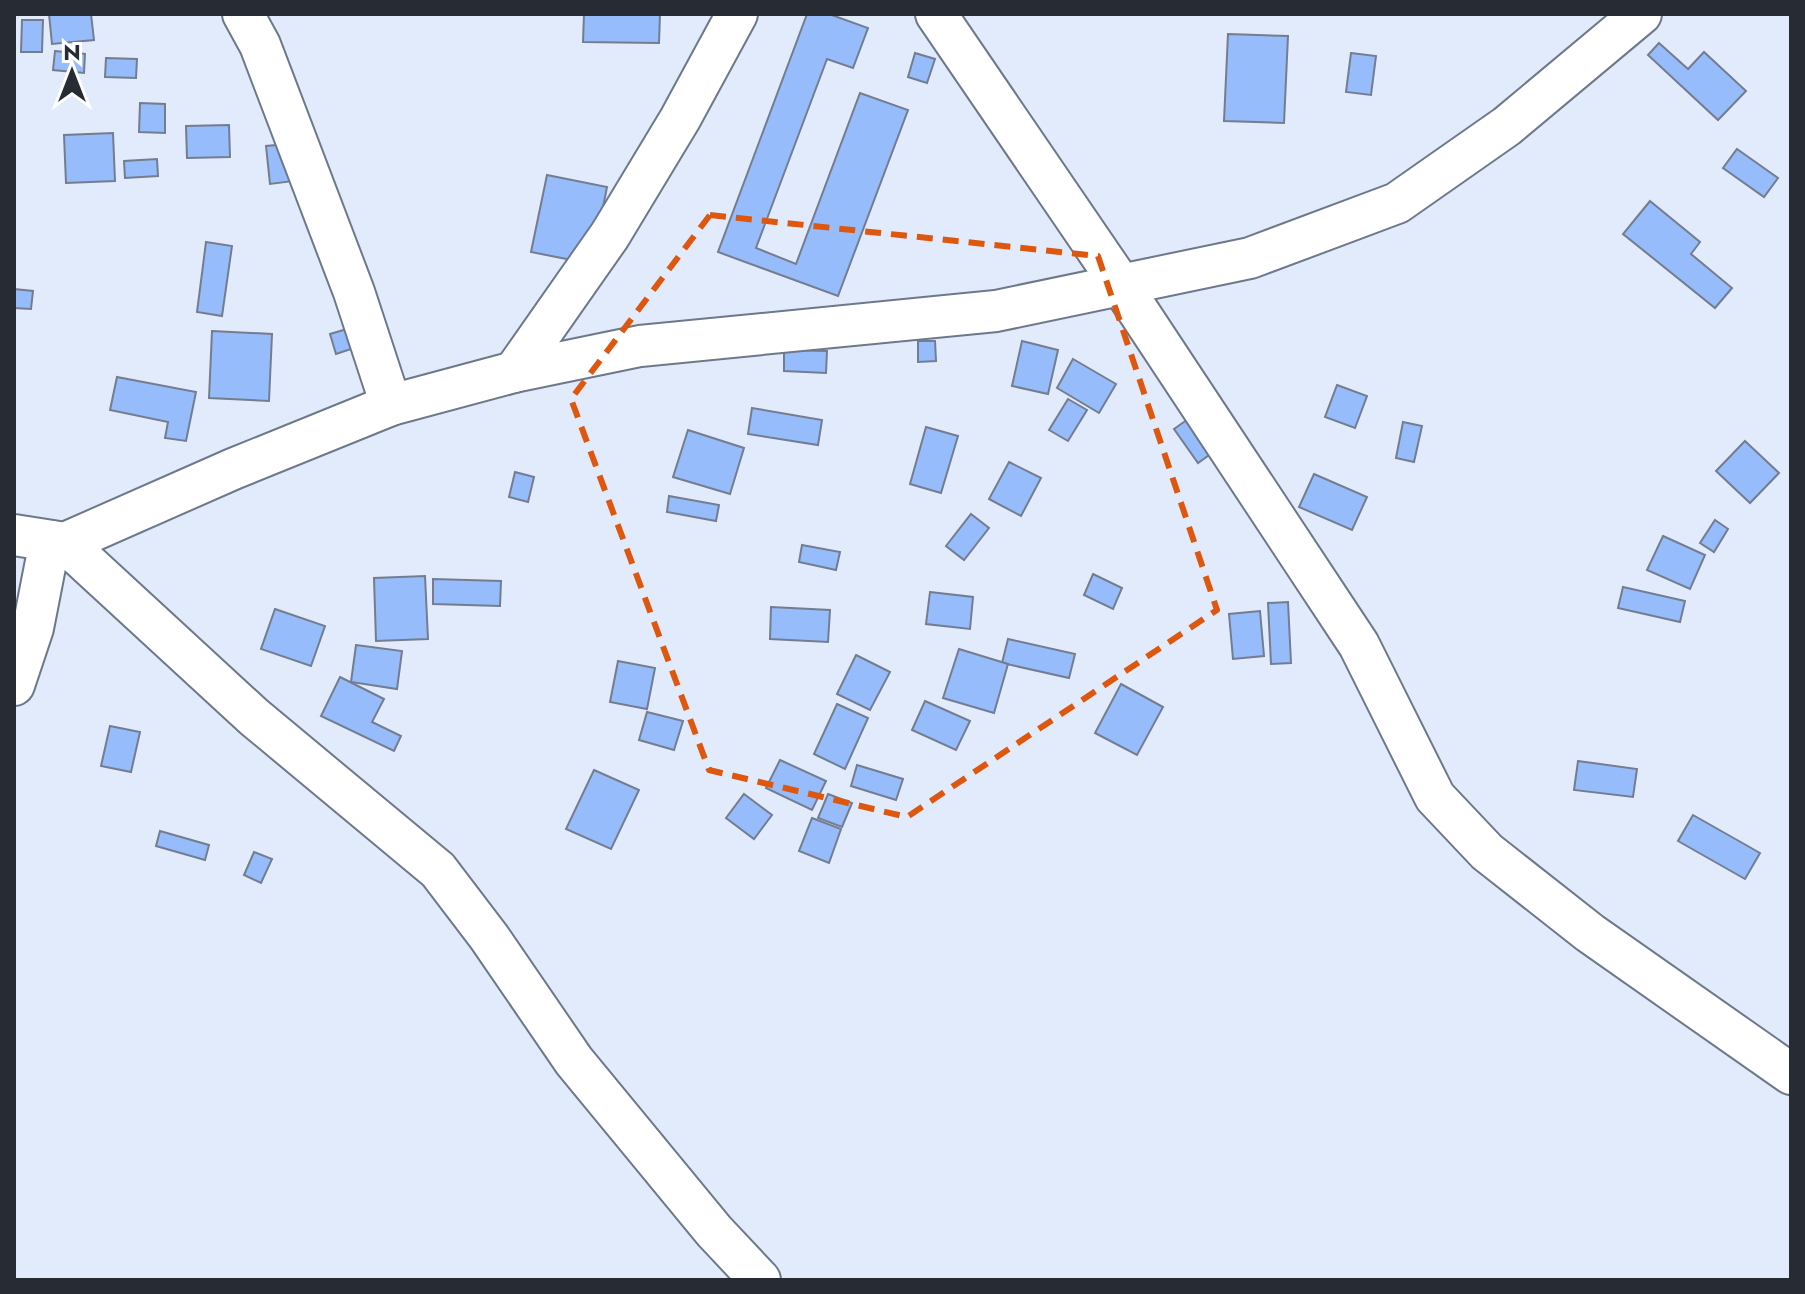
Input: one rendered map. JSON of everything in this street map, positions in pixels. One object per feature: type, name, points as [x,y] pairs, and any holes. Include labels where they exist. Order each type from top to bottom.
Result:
[{"type":"street","points":[[514,372],[610,235],[680,119],[737,14]]},
{"type":"street","points":[[936,14],[1121,285],[1359,645],[1435,797],[1487,852],[1578,924],[1791,1074]]},
{"type":"street","points":[[43,539],[233,469],[391,405],[514,372],[640,346],[996,311],[1250,258],[1397,203],[1507,126],[1641,14]]},
{"type":"street","points":[[256,24],[354,292],[391,405]]},
{"type":"street","points":[[14,685],[33,628],[43,539]]},
{"type":"street","points":[[43,539],[438,870],[489,937],[574,1061],[714,1231],[760,1280]]},
{"type":"highlighted area","points":[[710,215],[1098,256],[1217,610],[907,817],[709,770],[571,399]]},
{"type":"building","points":[[49,14],[91,14],[94,40],[52,44]]},
{"type":"building","points":[[584,14],[660,14],[659,43],[583,42]]},
{"type":"building","points":[[807,14],[829,14],[868,28],[853,68],[827,59],[756,248],[796,264],[860,93],[908,110],[838,296],[718,252]]},
{"type":"building","points":[[22,20],[43,20],[42,52],[21,52]]},
{"type":"building","points":[[1228,34],[1288,36],[1284,123],[1224,121]]},
{"type":"building","points":[[1659,43],[1688,69],[1704,52],[1746,91],[1718,120],[1648,55]]},
{"type":"building","points":[[55,51],[85,54],[84,73],[53,70]]},
{"type":"building","points":[[915,53],[935,59],[927,83],[908,77]]},
{"type":"building","points":[[1351,53],[1376,56],[1371,95],[1346,92]]},
{"type":"building","points":[[106,58],[137,59],[136,78],[105,77]]},
{"type":"building","points":[[140,103],[165,104],[165,133],[139,132]]},
{"type":"building","points":[[229,125],[230,157],[187,158],[186,126]]},
{"type":"building","points":[[113,133],[115,181],[66,183],[64,135]]},
{"type":"building","points":[[299,143],[302,180],[270,184],[266,146]]},
{"type":"building","points":[[1737,149],[1778,178],[1764,197],[1723,168]]},
{"type":"building","points":[[157,159],[158,176],[125,178],[124,161]]},
{"type":"building","points":[[547,175],[607,187],[592,264],[531,252]]},
{"type":"building","points":[[1650,201],[1700,242],[1691,254],[1732,288],[1715,308],[1623,234]]},
{"type":"building","points":[[206,242],[232,246],[222,316],[197,312]]},
{"type":"building","points":[[14,289],[33,291],[31,309],[14,308]]},
{"type":"building","points":[[357,326],[363,345],[336,354],[330,334]]},
{"type":"building","points":[[212,331],[272,334],[269,401],[209,398]]},
{"type":"building","points":[[918,341],[935,341],[936,361],[918,362]]},
{"type":"building","points":[[1022,341],[1058,350],[1048,394],[1012,386]]},
{"type":"building","points":[[784,350],[827,351],[826,373],[784,371]]},
{"type":"building","points":[[1073,359],[1116,384],[1099,413],[1057,388]]},
{"type":"building","points":[[117,377],[196,392],[186,441],[165,438],[168,422],[110,410]]},
{"type":"building","points":[[1337,385],[1367,396],[1355,428],[1325,417]]},
{"type":"building","points":[[1068,399],[1087,410],[1068,441],[1049,430]]},
{"type":"building","points":[[752,408],[822,420],[818,445],[748,434]]},
{"type":"building","points":[[1191,417],[1216,450],[1198,463],[1174,429]]},
{"type":"building","points":[[1403,422],[1422,426],[1414,462],[1396,458]]},
{"type":"building","points":[[926,427],[958,436],[941,493],[910,484]]},
{"type":"building","points":[[688,430],[744,448],[730,494],[673,477]]},
{"type":"building","points":[[1745,441],[1779,473],[1750,503],[1716,471]]},
{"type":"building","points":[[1009,462],[1041,478],[1021,516],[989,499]]},
{"type":"building","points":[[515,472],[534,477],[528,502],[509,497]]},
{"type":"building","points":[[1314,474],[1367,497],[1352,530],[1299,507]]},
{"type":"building","points":[[669,496],[719,505],[716,521],[667,512]]},
{"type":"building","points":[[971,514],[989,528],[964,560],[946,546]]},
{"type":"building","points":[[1715,520],[1728,529],[1714,552],[1700,543]]},
{"type":"building","points":[[1663,536],[1705,555],[1690,589],[1647,570]]},
{"type":"building","points":[[802,545],[840,552],[836,570],[799,562]]},
{"type":"building","points":[[1093,574],[1122,588],[1113,609],[1084,595]]},
{"type":"building","points":[[425,576],[428,639],[376,641],[374,578]]},
{"type":"building","points":[[433,579],[501,581],[500,606],[433,604]]},
{"type":"building","points":[[1623,587],[1685,601],[1680,622],[1618,608]]},
{"type":"building","points":[[930,592],[973,597],[970,629],[926,624]]},
{"type":"building","points":[[1288,602],[1291,663],[1271,664],[1268,603]]},
{"type":"building","points":[[771,607],[830,610],[828,642],[770,639]]},
{"type":"building","points":[[275,609],[325,626],[311,666],[261,649]]},
{"type":"building","points":[[1260,611],[1264,656],[1233,659],[1229,614]]},
{"type":"building","points":[[1008,639],[1075,654],[1069,678],[1002,663]]},
{"type":"building","points":[[356,645],[402,651],[397,689],[351,682]]},
{"type":"building","points":[[959,649],[1008,664],[994,713],[943,698]]},
{"type":"building","points":[[856,655],[890,672],[870,710],[837,694]]},
{"type":"building","points":[[618,661],[655,668],[647,709],[610,702]]},
{"type":"building","points":[[340,677],[384,699],[372,722],[401,736],[394,751],[321,716]]},
{"type":"building","points":[[1121,684],[1163,707],[1137,755],[1095,733]]},
{"type":"building","points":[[925,701],[970,721],[956,750],[912,730]]},
{"type":"building","points":[[837,704],[868,718],[845,769],[814,754]]},
{"type":"building","points":[[647,712],[683,721],[674,750],[639,740]]},
{"type":"building","points":[[110,726],[140,732],[131,772],[101,766]]},
{"type":"building","points":[[780,760],[826,781],[812,810],[766,788]]},
{"type":"building","points":[[1578,761],[1637,769],[1633,797],[1574,790]]},
{"type":"building","points":[[857,765],[903,779],[896,800],[851,786]]},
{"type":"building","points":[[594,770],[639,790],[611,849],[566,829]]},
{"type":"building","points":[[744,794],[772,815],[754,839],[726,818]]},
{"type":"building","points":[[828,794],[852,803],[842,827],[818,818]]},
{"type":"building","points":[[1693,815],[1760,853],[1745,879],[1678,841]]},
{"type":"building","points":[[812,818],[841,829],[829,863],[799,851]]},
{"type":"building","points":[[160,831],[209,845],[205,860],[156,846]]},
{"type":"building","points":[[254,852],[272,859],[261,883],[244,875]]}]
